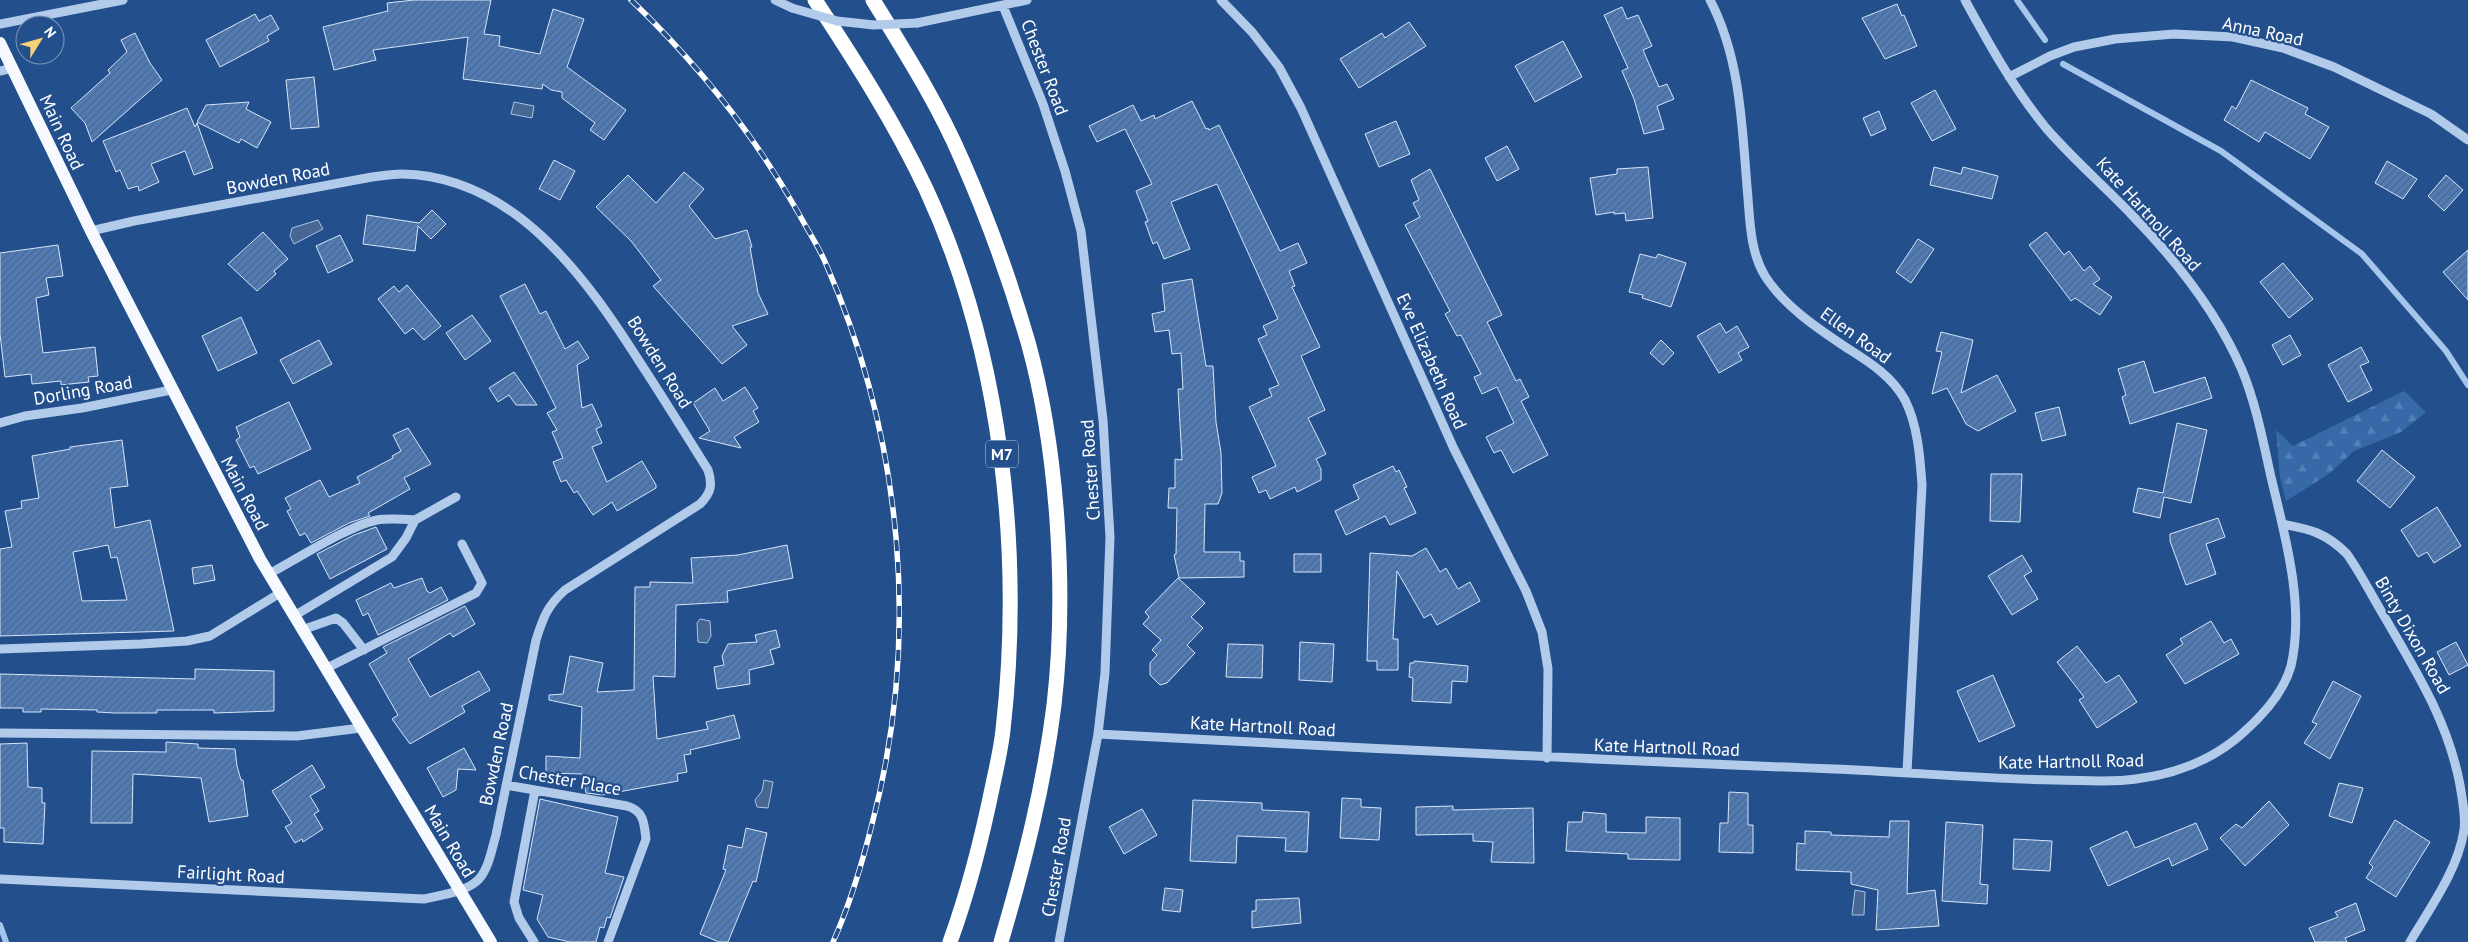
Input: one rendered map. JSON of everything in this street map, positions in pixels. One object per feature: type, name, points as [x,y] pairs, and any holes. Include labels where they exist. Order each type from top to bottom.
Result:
[{"type":"highway","name":"M7","points":[[815,0],[875,95],[926,190],[959,275],[982,356],[1001,447],[1010,564],[1009,642],[1003,732],[983,836],[950,942]]},
{"type":"highway","points":[[873,0],[920,77],[953,142],[995,240],[1028,343],[1046,430],[1057,528],[1060,627],[1054,705],[1036,816],[1001,942]]},
{"type":"main road","name":"Main Road","points":[[0,43],[171,390],[269,574],[491,942]]},
{"type":"street","points":[[0,24],[123,0]]},
{"type":"street","points":[[775,0],[792,8],[837,21],[874,25],[917,23],[1027,0]]},
{"type":"street","name":"Eve Elizabeth Road","points":[[1221,0],[1252,32],[1279,66],[1301,108],[1454,449],[1526,590],[1542,632],[1548,669],[1547,758]]},
{"type":"street","name":"Ellen Road","points":[[1710,0],[1719,18],[1730,51],[1736,83],[1752,234],[1758,261],[1765,276],[1784,299],[1810,322],[1877,368],[1889,379],[1905,401],[1918,445],[1922,485],[1907,772]]},
{"type":"street","name":"Kate Hartnoll Road","points":[[1098,734],[1547,758],[1907,772],[2004,780],[2133,780],[2173,772],[2212,756],[2240,736],[2259,718],[2279,692],[2291,666],[2296,614],[2282,524],[2251,394],[2240,366],[2219,327],[2194,288],[2156,240],[2047,128],[2009,77],[1966,0]]},
{"type":"street","name":"Chester Road","points":[[1002,6],[1043,104],[1065,171],[1081,232],[1103,420],[1110,537],[1109,614],[1098,734],[1058,942]]},
{"type":"street","name":"Anna Road","points":[[2009,77],[2050,56],[2074,47],[2115,39],[2174,34],[2233,37],[2283,48],[2334,67],[2431,114],[2468,140]]},
{"type":"street","points":[[0,71],[13,68]]},
{"type":"street","name":"Bowden Road","points":[[91,231],[134,221],[372,177],[402,174],[454,183],[513,212],[560,253],[606,308],[708,470],[712,482],[709,495],[700,504],[565,590],[552,601],[543,617],[536,640],[489,858],[479,879],[460,890]]},
{"type":"street","name":"Dorling Road","points":[[0,423],[25,416],[82,408],[171,390]]},
{"type":"street","points":[[269,574],[348,532],[374,521],[389,518],[415,520],[456,497]]},
{"type":"street","points":[[294,616],[392,557],[406,538],[415,520]]},
{"type":"street","name":"Binty Dixon Road","points":[[2282,524],[2317,531],[2347,554],[2426,688],[2445,730],[2464,806],[2464,829],[2454,862],[2443,886],[2410,942]]},
{"type":"street","points":[[325,669],[476,593],[482,583],[462,544]]},
{"type":"street","points":[[0,649],[187,641],[210,636],[280,593]]},
{"type":"street","points":[[302,630],[336,618],[343,623],[364,650]]},
{"type":"street","points":[[0,733],[297,736],[361,728]]},
{"type":"street","name":"Chester Place","points":[[506,785],[627,806],[635,808],[641,814],[646,839],[608,942]]},
{"type":"street","points":[[534,942],[519,918],[514,902],[535,790]]},
{"type":"street","name":"Fairlight Road","points":[[0,880],[424,899],[460,890]]},
{"type":"green space","points":[[2404,391],[2426,412],[2401,432],[2354,451],[2330,473],[2286,501],[2280,478],[2276,430],[2293,446]]},
{"type":"shaded area","points":[[514,102],[534,106],[532,118],[511,114]]},
{"type":"shaded area","points":[[318,220],[323,229],[294,244],[290,236],[292,228]]},
{"type":"shaded area","points":[[700,619],[710,621],[711,636],[707,643],[698,642],[697,623]]},
{"type":"shaded area","points":[[764,780],[773,782],[768,808],[757,807],[755,800],[762,791]]},
{"type":"shaded area","points":[[1855,890],[1865,892],[1864,915],[1852,915]]},
{"type":"building","points":[[414,0],[491,0],[484,34],[500,36],[499,46],[540,54],[553,9],[584,19],[567,67],[626,110],[604,140],[590,130],[595,123],[562,98],[562,92],[551,90],[543,84],[542,89],[463,79],[468,37],[373,50],[376,60],[334,70],[323,27],[388,11],[387,3]]},
{"type":"building","points":[[1897,4],[1902,16],[1904,15],[1917,46],[1885,59],[1862,18]]},
{"type":"building","points":[[1622,7],[1627,19],[1638,15],[1652,46],[1643,50],[1659,87],[1667,84],[1674,99],[1657,106],[1664,129],[1644,134],[1634,99],[1622,71],[1628,68],[1604,15]]},
{"type":"building","points":[[255,14],[259,21],[271,15],[279,29],[267,36],[269,41],[220,67],[206,40]]},
{"type":"building","points":[[1409,22],[1426,46],[1359,88],[1340,59],[1382,33],[1385,38]]},
{"type":"building","points":[[135,33],[150,63],[162,80],[92,142],[85,123],[71,108],[110,73],[108,70],[127,52],[121,40]]},
{"type":"building","points":[[1563,41],[1582,77],[1535,102],[1515,66]]},
{"type":"building","points":[[314,77],[319,127],[291,129],[286,80]]},
{"type":"building","points":[[2251,80],[2308,108],[2305,114],[2329,127],[2310,159],[2265,132],[2259,142],[2224,120],[2232,106],[2236,109]]},
{"type":"building","points":[[1935,90],[1956,129],[1932,141],[1911,103]]},
{"type":"building","points":[[1192,101],[1206,129],[1208,128],[1209,130],[1219,125],[1280,251],[1298,243],[1307,263],[1289,271],[1295,286],[1292,287],[1320,347],[1301,356],[1325,410],[1308,418],[1326,454],[1316,459],[1321,469],[1321,480],[1297,492],[1295,487],[1270,499],[1266,490],[1259,493],[1252,477],[1276,466],[1249,407],[1272,396],[1269,389],[1279,385],[1258,339],[1267,335],[1263,326],[1278,319],[1217,184],[1171,202],[1190,249],[1164,259],[1157,242],[1153,244],[1145,222],[1148,221],[1136,191],[1152,184],[1125,129],[1097,142],[1089,126],[1133,105],[1141,121],[1154,115],[1155,119]]},
{"type":"building","points":[[249,102],[246,109],[271,122],[257,148],[241,139],[239,143],[197,122],[206,105]]},
{"type":"building","points":[[187,108],[195,127],[197,123],[213,168],[194,175],[185,151],[151,164],[159,182],[139,191],[138,186],[128,189],[120,170],[116,172],[103,141]]},
{"type":"building","points":[[1879,111],[1886,129],[1871,136],[1863,118]]},
{"type":"building","points":[[1396,121],[1410,154],[1379,167],[1365,134]]},
{"type":"building","points":[[1507,146],[1519,169],[1497,181],[1485,158]]},
{"type":"building","points":[[554,160],[575,171],[560,200],[539,189]]},
{"type":"building","points":[[2387,161],[2417,179],[2403,199],[2375,183]]},
{"type":"building","points":[[1648,167],[1653,218],[1626,221],[1625,213],[1614,214],[1614,212],[1596,215],[1590,178],[1617,174],[1617,169]]},
{"type":"building","points":[[1934,167],[1961,174],[1963,167],[1998,176],[1992,199],[1930,185]]},
{"type":"building","points":[[1430,169],[1502,315],[1487,322],[1516,381],[1520,379],[1529,397],[1521,401],[1548,455],[1513,473],[1501,450],[1494,453],[1486,437],[1514,423],[1497,387],[1482,394],[1474,377],[1481,374],[1461,335],[1457,336],[1445,314],[1450,311],[1405,225],[1420,217],[1413,203],[1419,200],[1411,180]]},
{"type":"building","points":[[684,172],[704,189],[689,206],[715,239],[747,230],[752,247],[750,247],[758,293],[768,314],[732,326],[747,345],[722,364],[653,286],[661,280],[631,241],[596,207],[628,175],[656,203]]},
{"type":"building","points":[[2446,175],[2463,190],[2444,211],[2428,196]]},
{"type":"building","points":[[432,210],[446,224],[431,239],[418,226],[415,251],[363,244],[367,215],[419,223]]},
{"type":"building","points":[[263,232],[288,259],[274,271],[276,274],[257,291],[228,264]]},
{"type":"building","points":[[2046,232],[2064,255],[2069,251],[2084,271],[2090,266],[2100,279],[2093,284],[2112,297],[2100,315],[2075,298],[2071,301],[2029,245]]},
{"type":"building","points":[[340,235],[353,261],[328,273],[316,246]]},
{"type":"building","points":[[1918,239],[1934,249],[1911,283],[1896,272]]},
{"type":"building","points":[[58,245],[63,276],[46,278],[49,295],[36,298],[43,353],[95,347],[98,376],[88,377],[89,382],[61,385],[61,381],[32,384],[31,374],[5,377],[0,334],[0,253]]},
{"type":"building","points":[[2468,250],[2468,300],[2443,272]]},
{"type":"building","points":[[1640,254],[1656,258],[1658,254],[1686,263],[1671,307],[1642,298],[1643,295],[1629,292]]},
{"type":"building","points":[[2283,263],[2313,299],[2289,318],[2260,282]]},
{"type":"building","points":[[1192,279],[1206,366],[1213,366],[1216,422],[1221,453],[1222,493],[1218,504],[1205,504],[1204,552],[1240,552],[1240,561],[1244,561],[1244,577],[1179,578],[1174,555],[1176,554],[1177,508],[1168,508],[1169,488],[1175,488],[1175,459],[1182,460],[1178,389],[1183,389],[1181,353],[1172,354],[1169,330],[1155,332],[1152,314],[1165,311],[1162,284]]},
{"type":"building","points":[[525,284],[540,314],[546,311],[565,349],[578,341],[589,358],[577,365],[582,408],[592,404],[602,426],[596,429],[602,443],[592,447],[607,482],[642,461],[656,485],[656,488],[617,511],[612,502],[593,515],[577,491],[574,493],[566,480],[561,482],[553,462],[563,458],[552,432],[557,430],[547,413],[556,408],[500,296]]},
{"type":"building","points":[[407,285],[441,326],[424,340],[413,328],[405,334],[378,299],[394,286],[399,292]]},
{"type":"building","points":[[472,315],[491,341],[465,360],[446,333]]},
{"type":"building","points":[[241,317],[257,353],[218,371],[202,336]]},
{"type":"building","points":[[1720,323],[1726,333],[1737,326],[1749,347],[1738,353],[1742,360],[1719,373],[1697,336]]},
{"type":"building","points":[[1941,332],[1973,340],[1961,393],[1997,375],[2016,411],[1978,431],[1966,424],[1947,388],[1932,394],[1942,352],[1936,351]]},
{"type":"building","points":[[2290,335],[2301,355],[2283,365],[2272,345]]},
{"type":"building","points":[[319,340],[332,364],[293,384],[280,360]]},
{"type":"building","points":[[1661,340],[1674,353],[1663,365],[1650,353]]},
{"type":"building","points":[[2361,347],[2369,362],[2360,366],[2372,390],[2348,402],[2328,365]]},
{"type":"building","points":[[2144,361],[2154,393],[2205,377],[2212,398],[2130,424],[2122,397],[2126,395],[2118,369]]},
{"type":"building","points":[[514,372],[537,405],[516,405],[509,395],[498,402],[489,388]]},
{"type":"building","points":[[745,387],[758,408],[753,411],[759,422],[734,437],[741,448],[699,438],[710,431],[693,403],[715,388],[723,401]]},
{"type":"building","points":[[289,402],[311,449],[258,474],[254,466],[250,468],[236,440],[240,437],[236,427]]},
{"type":"building","points":[[2059,407],[2066,435],[2042,441],[2035,413]]},
{"type":"building","points":[[2177,423],[2207,430],[2191,503],[2164,497],[2160,518],[2133,512],[2138,488],[2163,493]]},
{"type":"building","points":[[408,428],[431,464],[404,478],[410,489],[368,513],[370,516],[349,523],[311,543],[305,533],[300,536],[287,511],[291,509],[285,498],[320,480],[329,497],[360,483],[357,477],[393,458],[392,456],[401,451],[393,435]]},
{"type":"building","points":[[122,440],[128,486],[110,488],[115,528],[150,520],[174,631],[0,636],[0,549],[12,547],[5,511],[22,508],[21,501],[39,498],[32,456],[70,449],[70,447]],"holes":[[[108,545],[111,558],[117,557],[127,600],[82,601],[73,552]]]},
{"type":"building","points":[[2382,450],[2415,477],[2390,508],[2357,481]]},
{"type":"building","points":[[1393,466],[1396,472],[1399,470],[1407,487],[1404,488],[1416,513],[1390,525],[1385,516],[1346,535],[1335,511],[1359,499],[1353,485]]},
{"type":"building","points":[[1991,474],[2022,474],[2020,522],[1990,521]]},
{"type":"building","points":[[2437,507],[2461,546],[2434,563],[2427,552],[2418,557],[2401,530]]},
{"type":"building","points":[[2218,518],[2225,537],[2206,544],[2216,574],[2186,585],[2170,541],[2170,534]]},
{"type":"building","points":[[376,527],[387,549],[330,579],[317,554],[354,535]]},
{"type":"building","points":[[787,545],[793,578],[727,591],[728,602],[676,605],[675,677],[653,676],[657,739],[708,729],[706,722],[734,715],[740,738],[690,750],[691,754],[684,755],[687,772],[677,774],[678,781],[602,795],[586,793],[582,774],[546,773],[546,756],[580,758],[582,707],[549,700],[549,695],[563,694],[570,656],[603,663],[597,692],[634,690],[635,587],[650,587],[650,582],[693,583],[691,558],[738,555]]},
{"type":"building","points":[[1426,548],[1440,572],[1446,568],[1458,589],[1470,582],[1480,601],[1437,625],[1431,614],[1424,618],[1397,571],[1393,639],[1398,639],[1398,670],[1377,670],[1377,661],[1367,661],[1370,553],[1412,556]]},
{"type":"building","points":[[1294,554],[1321,554],[1321,572],[1294,572]]},
{"type":"building","points":[[2022,555],[2032,571],[2024,576],[2038,599],[2012,615],[1988,576]]},
{"type":"building","points":[[212,565],[215,580],[194,584],[192,568]]},
{"type":"building","points":[[422,578],[427,591],[430,593],[441,587],[448,600],[378,635],[368,613],[363,616],[356,600],[391,583],[394,588]]},
{"type":"building","points":[[1178,578],[1205,603],[1191,617],[1203,628],[1187,645],[1195,653],[1167,683],[1160,685],[1150,675],[1150,663],[1157,655],[1152,650],[1161,640],[1143,624],[1149,617],[1145,612]]},
{"type":"building","points":[[465,606],[475,624],[453,637],[450,633],[408,659],[430,697],[479,671],[490,690],[462,706],[465,712],[410,744],[392,719],[398,715],[369,664],[387,653],[383,647]]},
{"type":"building","points":[[2211,621],[2224,643],[2231,639],[2239,654],[2185,684],[2166,655],[2183,644],[2180,639]]},
{"type":"building","points":[[776,630],[780,647],[770,650],[774,664],[749,670],[750,684],[717,689],[714,667],[724,665],[722,656],[728,644],[757,642],[755,635]]},
{"type":"building","points":[[1300,642],[1334,644],[1332,682],[1299,680]]},
{"type":"building","points":[[2456,642],[2468,665],[2449,675],[2437,652]]},
{"type":"building","points":[[1228,644],[1263,645],[1262,678],[1226,677]]},
{"type":"building","points":[[2077,646],[2106,683],[2119,675],[2137,702],[2097,728],[2079,700],[2084,697],[2057,662]]},
{"type":"building","points":[[1414,661],[1468,666],[1467,682],[1452,681],[1451,703],[1412,701],[1413,678],[1409,677],[1410,663],[1414,663]]},
{"type":"building","points":[[195,669],[274,671],[274,711],[214,713],[214,710],[157,710],[157,713],[115,713],[97,712],[97,710],[41,709],[41,712],[23,712],[23,708],[0,708],[0,674],[195,679]]},
{"type":"building","points":[[1993,675],[2015,726],[1979,742],[1957,691]]},
{"type":"building","points":[[2333,681],[2361,696],[2330,759],[2304,743],[2317,724],[2312,722]]},
{"type":"building","points":[[166,742],[198,744],[198,748],[235,749],[237,766],[241,780],[243,780],[248,816],[209,822],[201,778],[133,774],[132,823],[91,823],[92,751],[166,752]]},
{"type":"building","points":[[27,743],[28,787],[42,788],[42,803],[45,803],[43,844],[4,842],[4,828],[0,828],[0,744]]},
{"type":"building","points":[[464,748],[476,770],[458,769],[456,790],[443,797],[427,768]]},
{"type":"building","points":[[312,765],[325,787],[310,796],[319,811],[314,814],[323,829],[303,842],[302,839],[295,843],[285,827],[292,823],[272,791]]},
{"type":"building","points":[[2339,783],[2363,788],[2352,823],[2329,816]]},
{"type":"building","points":[[1729,792],[1748,793],[1748,825],[1753,825],[1753,853],[1719,852],[1720,823],[1728,823]]},
{"type":"building","points":[[1342,798],[1361,799],[1361,807],[1381,808],[1379,840],[1340,838]]},
{"type":"building","points":[[540,799],[618,817],[605,873],[624,877],[610,918],[607,917],[604,928],[600,927],[596,942],[570,942],[548,937],[537,919],[543,895],[523,890]]},
{"type":"building","points":[[1193,800],[1262,803],[1262,810],[1309,812],[1307,852],[1285,851],[1286,838],[1237,836],[1236,863],[1190,861]]},
{"type":"building","points":[[2269,801],[2289,825],[2245,866],[2220,838],[2236,824],[2242,828]]},
{"type":"building","points":[[1453,806],[1453,810],[1533,808],[1534,863],[1491,862],[1493,842],[1473,841],[1473,834],[1416,835],[1416,807]]},
{"type":"building","points":[[1142,809],[1157,835],[1124,854],[1109,827]]},
{"type":"building","points":[[1583,812],[1606,814],[1606,832],[1646,833],[1646,817],[1680,818],[1680,860],[1628,859],[1628,854],[1566,851],[1568,822],[1582,822]]},
{"type":"building","points":[[2395,820],[2430,842],[2396,897],[2366,878],[2373,867],[2369,863]]},
{"type":"building","points":[[1890,821],[1909,821],[1907,894],[1935,890],[1939,926],[1876,930],[1878,890],[1851,884],[1851,872],[1796,870],[1797,843],[1805,844],[1805,831],[1831,832],[1831,835],[1889,837]]},
{"type":"building","points":[[1946,822],[1983,825],[1980,884],[1988,885],[1987,904],[1942,901]]},
{"type":"building","points":[[2196,823],[2208,849],[2172,866],[2169,858],[2108,886],[2090,848],[2127,831],[2135,848]]},
{"type":"building","points":[[746,828],[767,833],[756,882],[753,881],[728,942],[719,942],[700,934],[726,870],[723,869],[728,845],[742,848]]},
{"type":"building","points":[[2014,839],[2052,841],[2050,871],[2013,869]]},
{"type":"building","points":[[1165,888],[1183,890],[1180,912],[1162,910]]},
{"type":"building","points":[[1299,898],[1301,923],[1252,928],[1252,911],[1256,911],[1256,900]]},
{"type":"building","points":[[2356,903],[2365,930],[2345,938],[2347,942],[2315,942],[2309,928],[2338,917],[2335,912]]},
{"type":"waterway","points":[[2017,0],[2045,40]]},
{"type":"waterway","points":[[2063,64],[2221,151],[2362,254],[2446,351],[2468,385]]},
{"type":"waterway","points":[[0,925],[6,942]]},
{"type":"railway","points":[[631,0],[656,24],[702,75],[744,128],[782,184],[826,264],[852,331],[873,400],[887,470],[896,541],[899,612],[896,683],[887,754],[872,824],[855,884],[833,942]]}]
